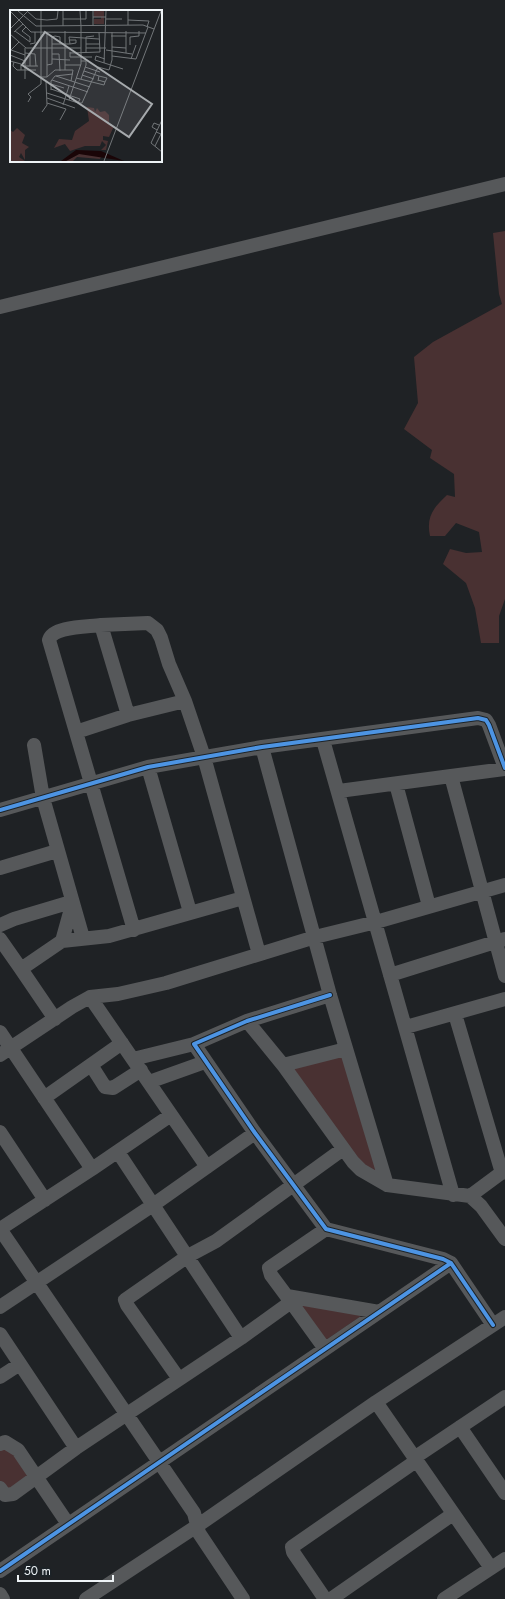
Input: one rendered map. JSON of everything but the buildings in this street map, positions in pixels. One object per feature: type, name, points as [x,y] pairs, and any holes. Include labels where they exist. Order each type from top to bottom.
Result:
[{"type":"street","points":[[0,308],[505,184]]},
{"type":"street","points":[[134,930],[49,640],[50,635],[66,629],[141,622],[153,625],[162,638],[169,664],[185,701],[204,757],[260,954]]},
{"type":"street","points":[[101,626],[128,715]]},
{"type":"street","points":[[76,732],[128,715],[185,701]]},
{"type":"street","points":[[0,810],[148,767],[262,747],[482,718],[486,720],[489,725],[505,769],[339,791]]},
{"type":"street","points":[[323,740],[339,791],[390,975],[454,1195]]},
{"type":"street","points":[[34,745],[43,798],[83,938]]},
{"type":"street","points":[[262,747],[330,995],[387,1185]]},
{"type":"street","points":[[148,767],[190,912]]},
{"type":"street","points":[[451,776],[481,890],[500,940],[505,976]]},
{"type":"street","points":[[396,784],[429,906]]},
{"type":"street","points":[[0,868],[57,851]]},
{"type":"street","points":[[6,1052],[76,1004],[90,997],[118,994],[166,983],[315,937],[376,922],[481,890],[505,885]]},
{"type":"street","points":[[21,969],[62,941],[97,938],[134,930],[190,912],[243,898]]},
{"type":"street","points":[[0,925],[14,919],[72,903]]},
{"type":"street","points":[[62,941],[72,903]]},
{"type":"street","points":[[0,939],[55,1018]]},
{"type":"street","points":[[390,975],[500,940]]},
{"type":"street","points":[[91,1065],[105,1087],[113,1088],[137,1064],[194,1044],[247,1021],[330,995]]},
{"type":"street","points":[[90,997],[207,1167]]},
{"type":"street","points":[[406,1027],[505,999]]},
{"type":"street","points":[[455,1014],[503,1172],[470,1196]]},
{"type":"street","points":[[247,1021],[283,1065],[343,1149],[361,1170],[387,1185],[470,1196],[481,1206],[505,1238]]},
{"type":"street","points":[[0,1032],[6,1052],[44,1098],[92,1169]]},
{"type":"street","points":[[44,1098],[122,1043]]},
{"type":"street","points":[[194,1044],[255,1133],[326,1229],[442,1259],[451,1263],[492,1325]]},
{"type":"street","points":[[283,1065],[346,1049]]},
{"type":"street","points":[[149,1082],[205,1062]]},
{"type":"street","points":[[171,1115],[118,1152],[0,1229],[194,1513],[199,1532],[243,1599]]},
{"type":"street","points":[[0,1132],[45,1200]]},
{"type":"street","points":[[0,1307],[153,1205],[255,1133]]},
{"type":"street","points":[[179,1379],[127,1305],[126,1300],[188,1256],[216,1241],[343,1149]]},
{"type":"street","points":[[118,1152],[241,1338]]},
{"type":"street","points":[[325,1350],[271,1275],[269,1268],[326,1229]]},
{"type":"street","points":[[0,1571],[451,1263]]},
{"type":"street","points":[[0,1488],[6,1495],[10,1495],[76,1448],[241,1338],[289,1299],[379,1312]]},
{"type":"street","points":[[86,1599],[197,1526],[376,1402],[505,1317]]},
{"type":"street","points":[[0,1334],[76,1448]]},
{"type":"street","points":[[0,1377],[20,1364]]},
{"type":"street","points":[[325,1599],[293,1552],[292,1547],[460,1427],[505,1398]]},
{"type":"street","points":[[376,1402],[492,1568]]},
{"type":"street","points":[[460,1427],[505,1491]]},
{"type":"street","points":[[0,1444],[5,1442],[18,1450],[68,1524]]},
{"type":"street","points":[[331,1599],[454,1514]]},
{"type":"street","points":[[444,1599],[505,1558]]},
{"type":"street","points":[[0,1594],[3,1599]]},
{"type":"shaded area","points":[[505,231],[505,599],[499,616],[499,643],[481,643],[475,608],[466,583],[443,564],[450,549],[466,553],[482,552],[479,532],[456,523],[445,536],[430,536],[429,523],[434,509],[447,495],[455,497],[454,474],[430,458],[432,450],[404,429],[418,403],[414,357],[433,342],[502,304],[499,294],[493,233]]},
{"type":"shaded area","points":[[345,1052],[382,1177],[359,1163],[289,1069]]},
{"type":"shaded area","points":[[296,1303],[367,1312],[323,1342]]},
{"type":"shaded area","points":[[4,1445],[33,1475],[9,1493],[0,1483],[0,1448]]},
{"type":"cycle path","points":[[0,810],[148,767],[262,747],[478,718],[486,720],[489,725],[505,768]]},
{"type":"cycle path","points":[[330,995],[247,1021],[194,1044],[255,1133],[326,1229],[443,1259],[451,1263],[493,1325]]},
{"type":"cycle path","points":[[0,1571],[451,1263]]}]
